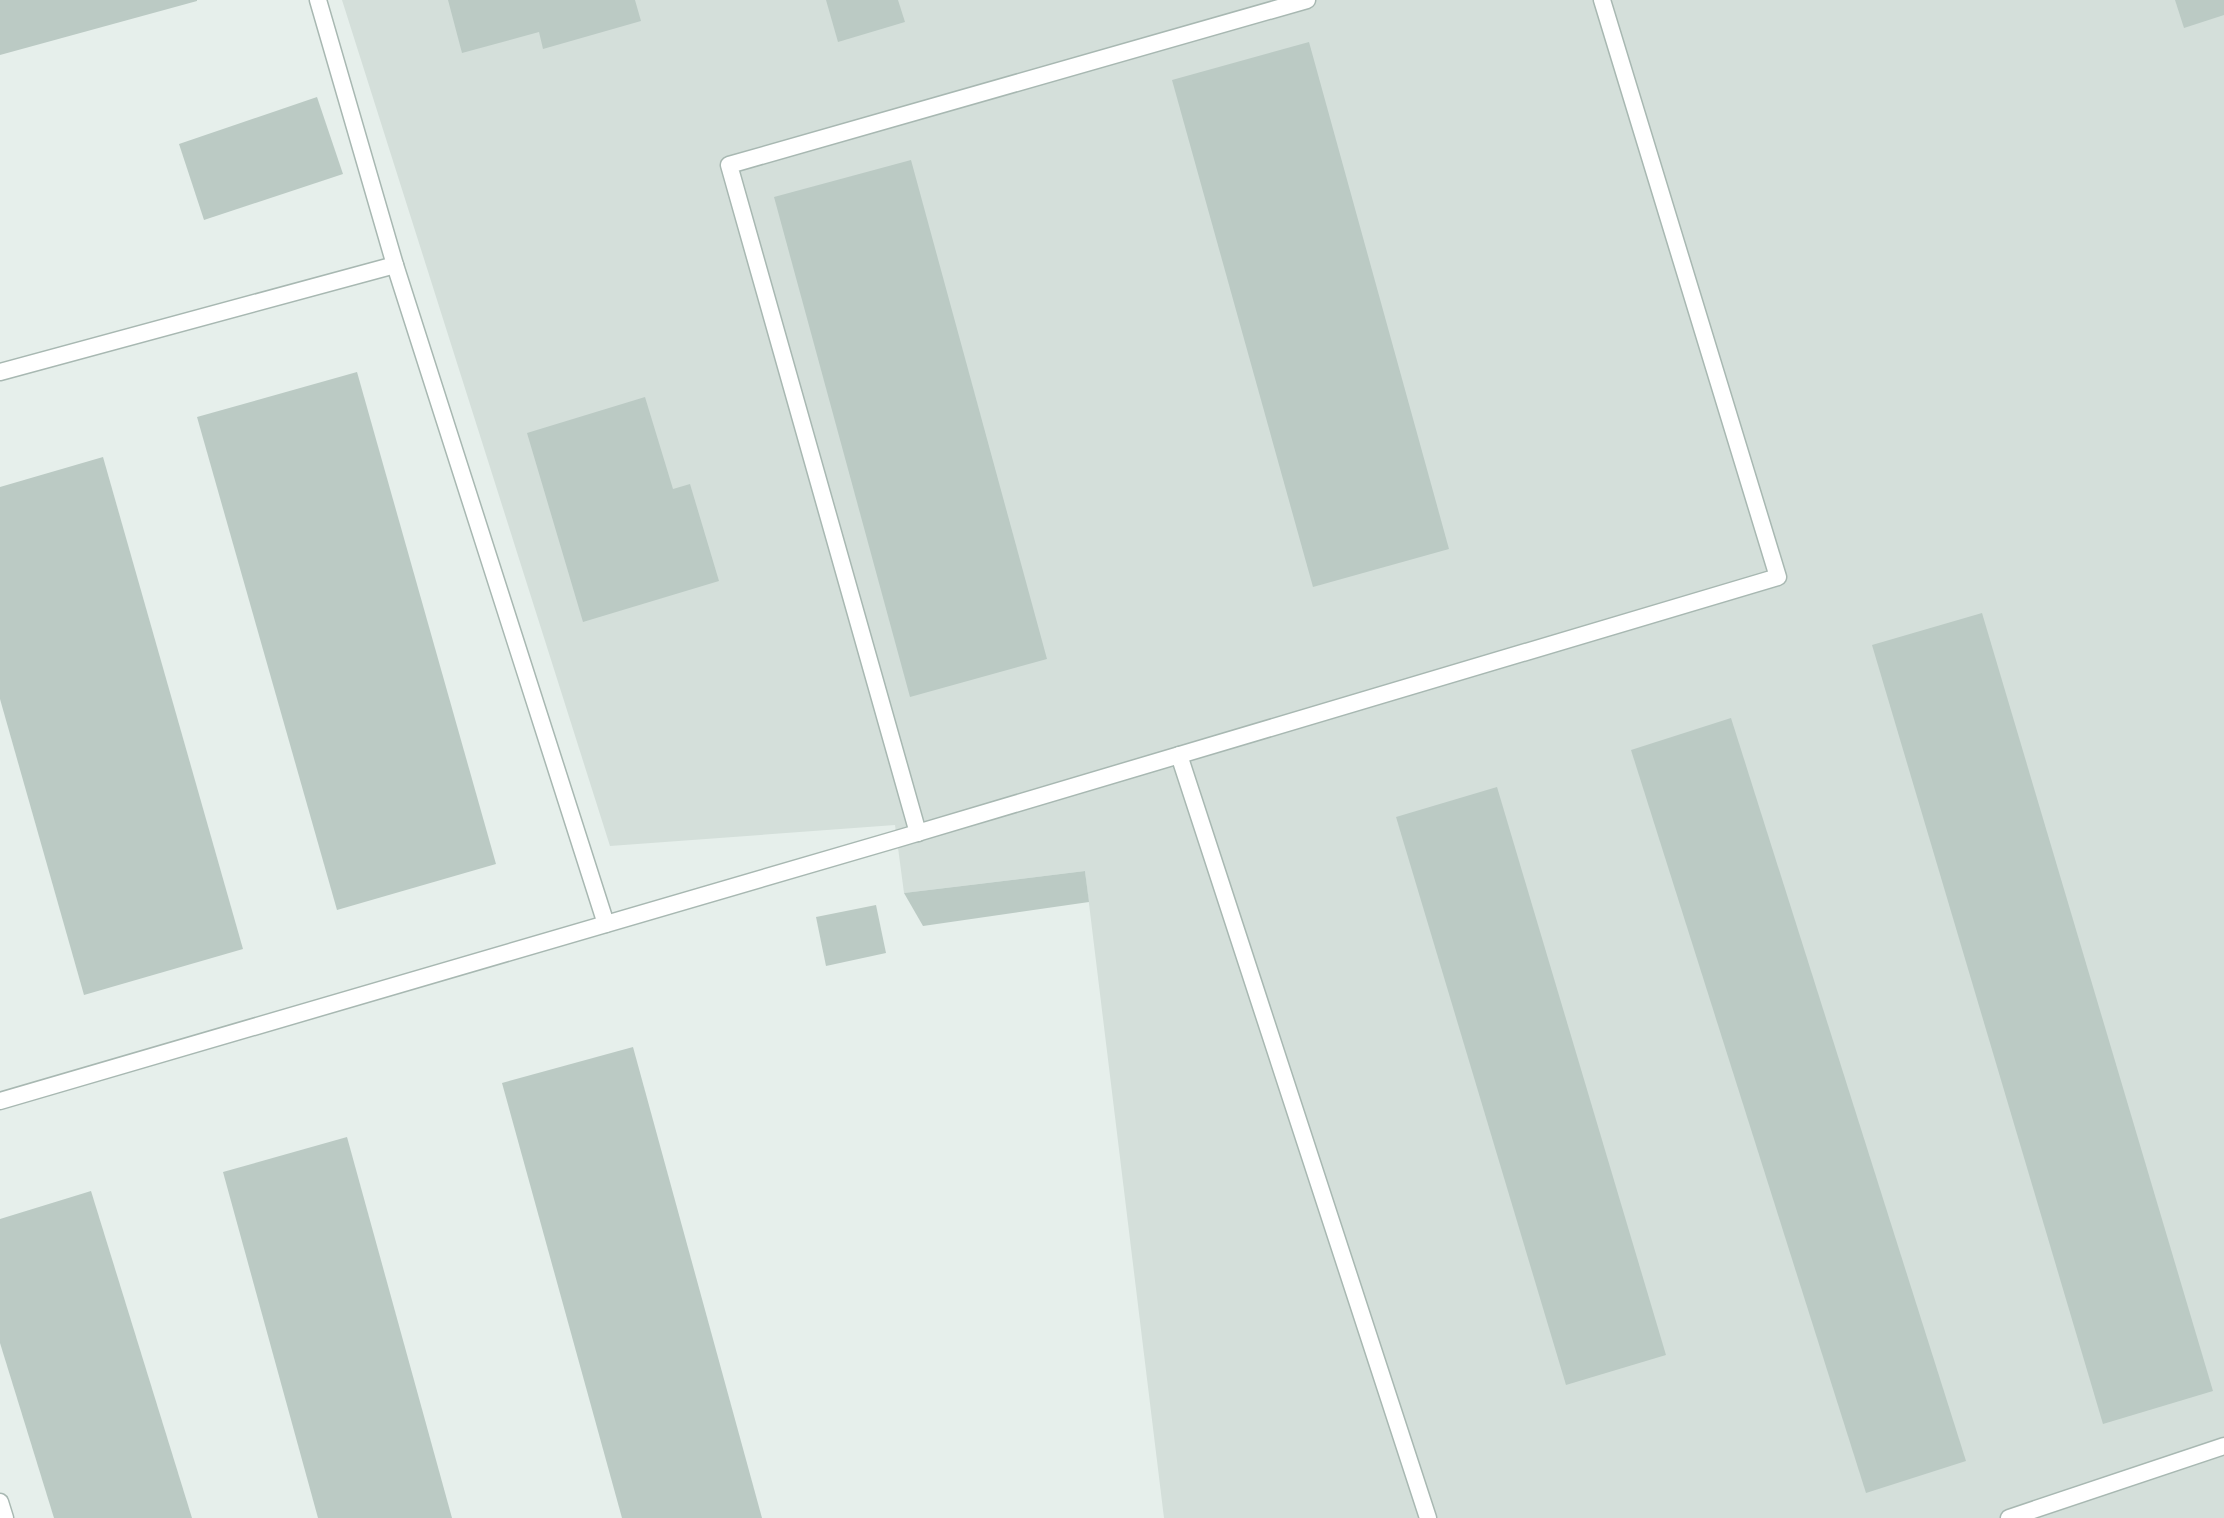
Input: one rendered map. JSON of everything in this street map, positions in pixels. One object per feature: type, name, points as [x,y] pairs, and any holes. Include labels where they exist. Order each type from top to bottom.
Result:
[{"type":"lane","points":[[318,0],[395,265],[606,924]]},
{"type":"lane","points":[[918,832],[729,165],[1307,0]]},
{"type":"lane","points":[[0,1101],[1778,577],[1602,0]]},
{"type":"lane","points":[[0,372],[395,265]]},
{"type":"lane","points":[[1179,755],[1428,1518]]},
{"type":"lane","points":[[2009,1518],[2224,1446]]},
{"type":"lane","points":[[0,1502],[5,1518]]},
{"type":"shaded area","points":[[342,0],[2224,0],[2224,1518],[1164,1518],[1085,871],[904,893],[895,825],[610,846]]},
{"type":"building","points":[[0,0],[197,0],[197,1],[0,55]]},
{"type":"building","points":[[448,0],[635,0],[641,21],[543,49],[539,32],[462,53]]},
{"type":"building","points":[[826,0],[898,0],[905,22],[838,42]]},
{"type":"building","points":[[2175,0],[2224,0],[2224,15],[2184,28]]},
{"type":"building","points":[[1309,42],[1449,549],[1313,587],[1172,80]]},
{"type":"building","points":[[317,97],[343,174],[204,220],[179,144]]},
{"type":"building","points":[[911,160],[1047,659],[910,697],[774,197]]},
{"type":"building","points":[[357,372],[496,864],[337,910],[197,417]]},
{"type":"building","points":[[645,397],[673,489],[690,484],[719,581],[583,622],[527,433]]},
{"type":"building","points":[[103,457],[243,949],[84,995],[0,699],[0,487]]},
{"type":"building","points":[[1982,613],[2213,1391],[2103,1424],[1872,645]]},
{"type":"building","points":[[1731,718],[1966,1461],[1866,1493],[1631,750]]},
{"type":"building","points":[[1497,787],[1666,1355],[1566,1385],[1396,817]]},
{"type":"building","points":[[1085,871],[1089,902],[923,926],[904,893]]},
{"type":"building","points":[[876,905],[886,953],[826,966],[816,917]]},
{"type":"building","points":[[633,1047],[762,1518],[622,1518],[502,1083]]},
{"type":"building","points":[[347,1137],[452,1518],[318,1518],[223,1172]]},
{"type":"building","points":[[91,1191],[192,1518],[54,1518],[0,1343],[0,1219]]}]
